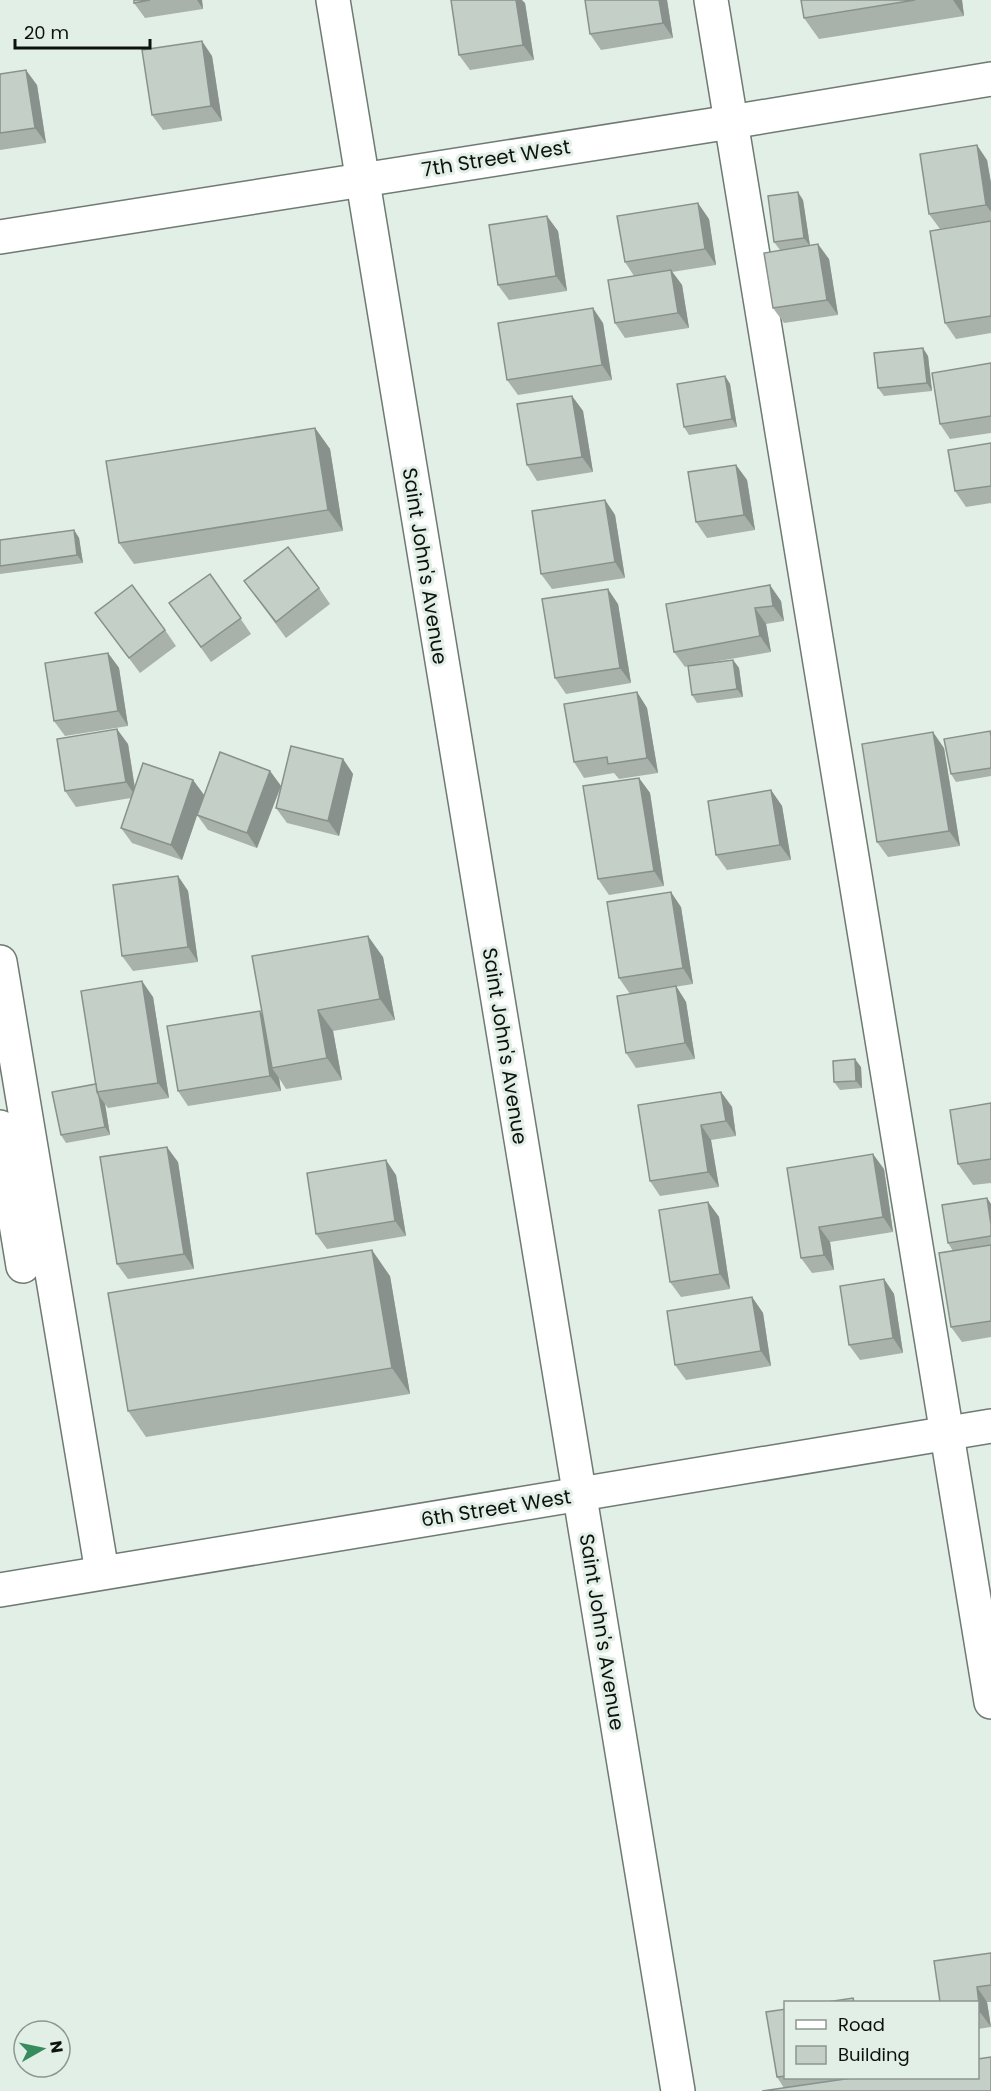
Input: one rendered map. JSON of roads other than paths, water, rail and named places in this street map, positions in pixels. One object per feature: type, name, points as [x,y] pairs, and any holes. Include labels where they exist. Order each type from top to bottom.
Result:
[{"type":"street","name":"Saint John's Avenue","points":[[333,0],[678,2091]]},
{"type":"street","points":[[711,0],[991,1702]]},
{"type":"street","name":"7th Street West","points":[[0,237],[991,79]]},
{"type":"street","points":[[0,962],[102,1572]]},
{"type":"street","points":[[0,1127],[23,1266]]},
{"type":"street","name":"6th Street West","points":[[0,1590],[991,1426]]}]
